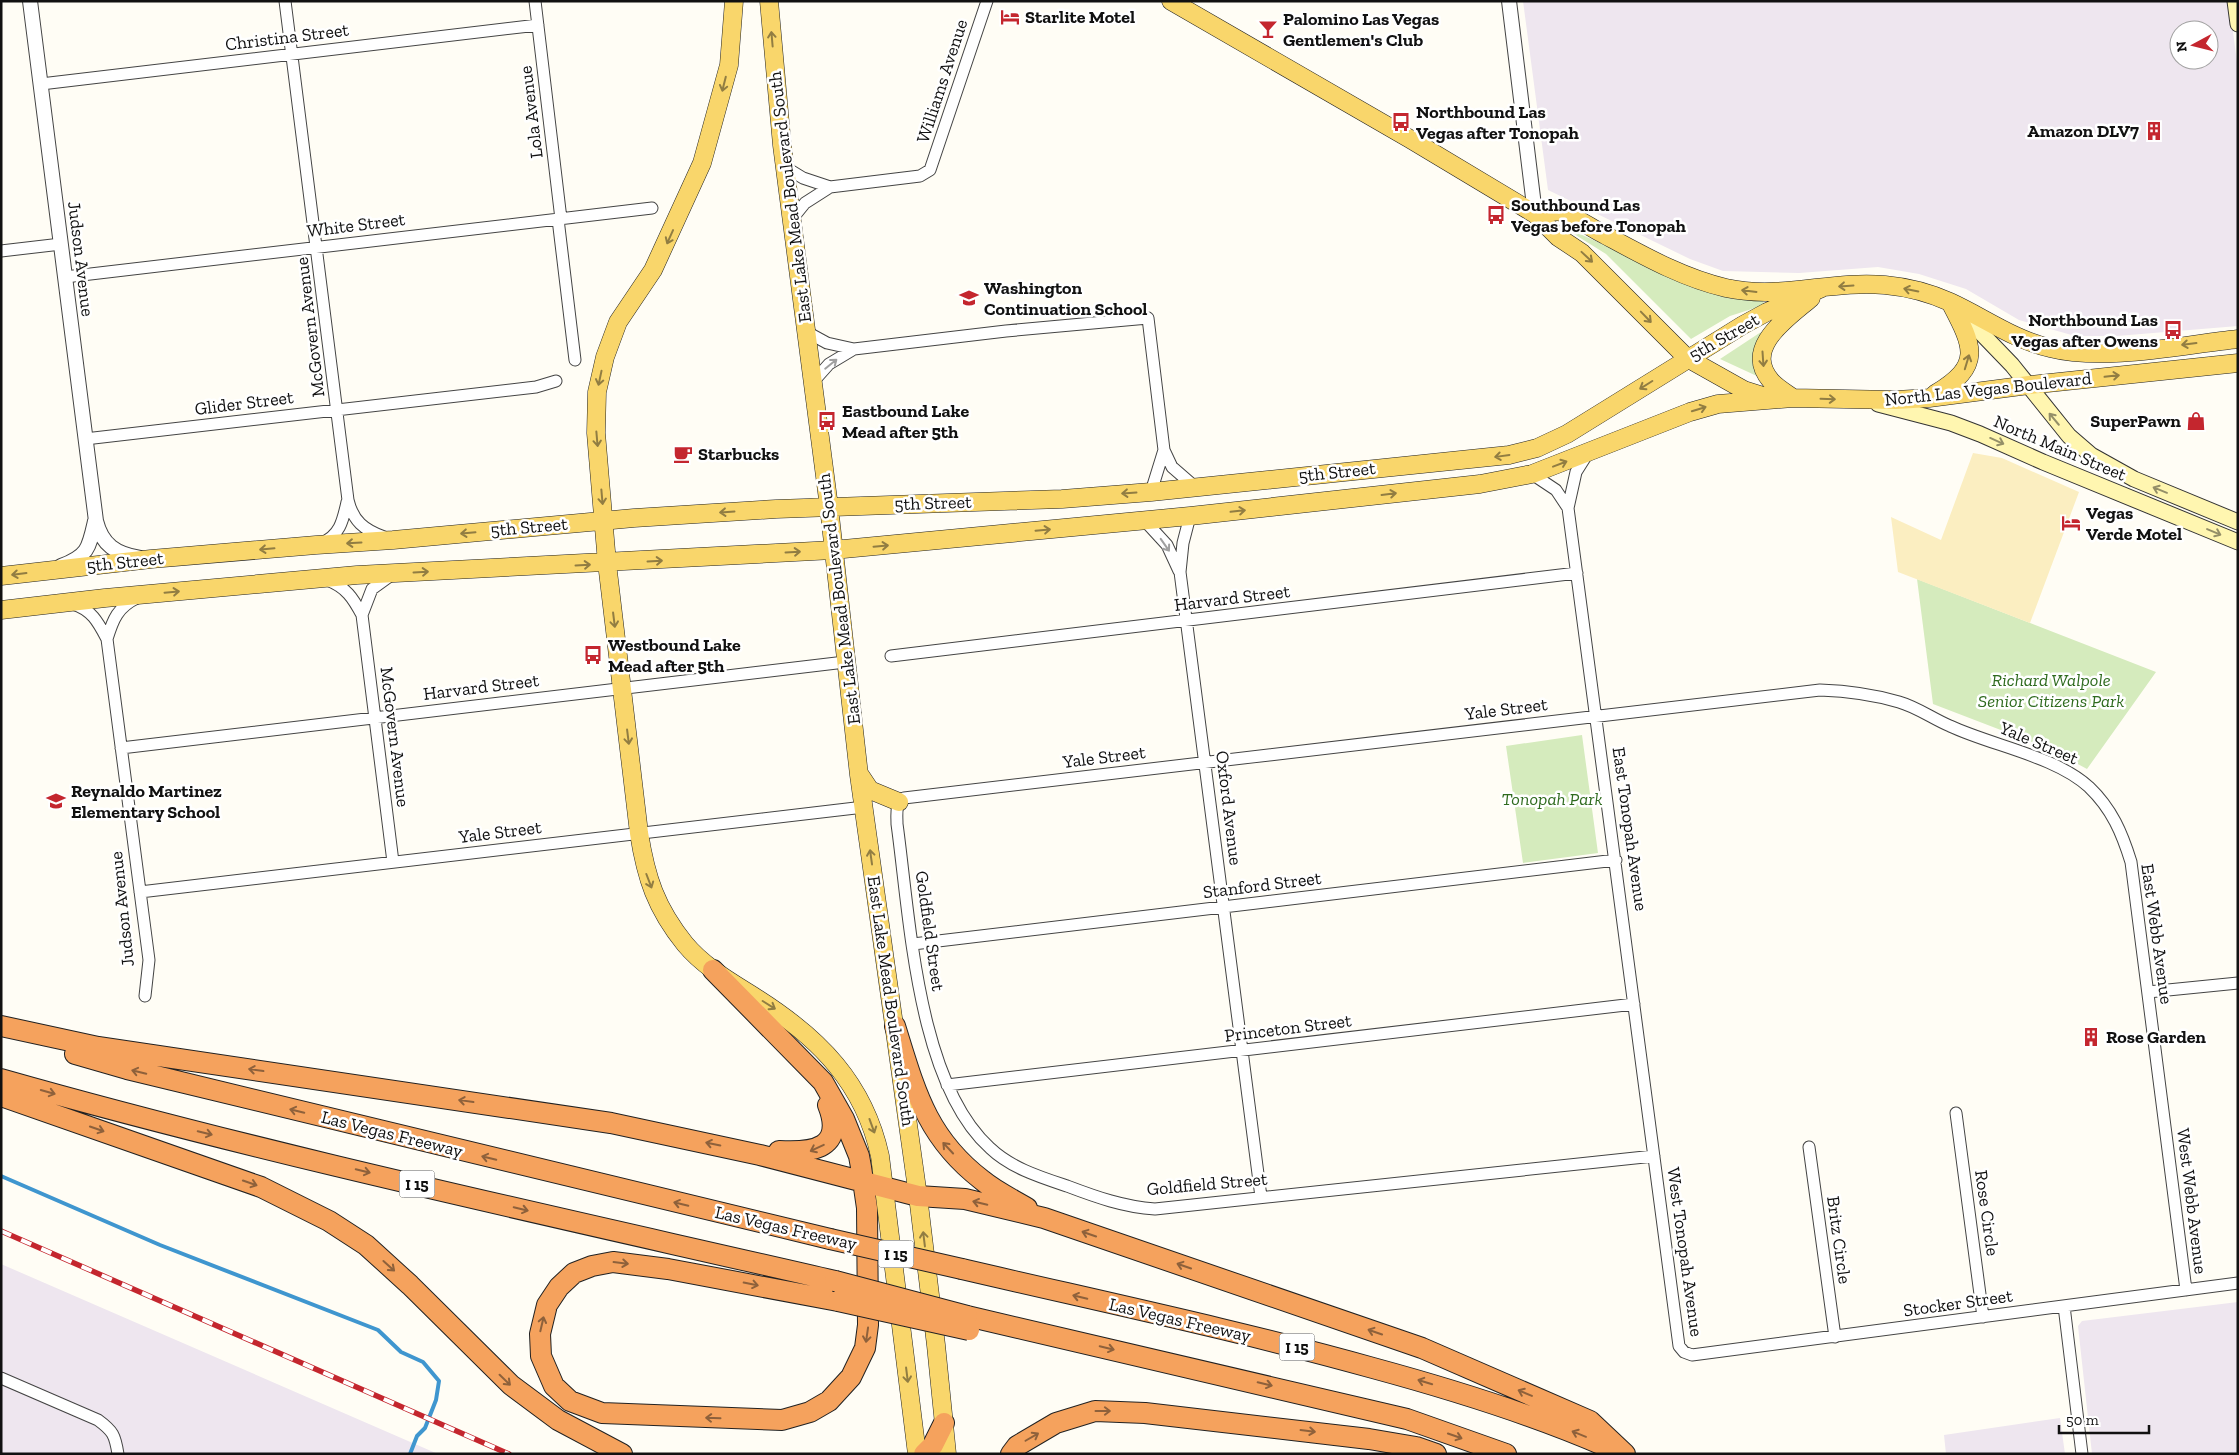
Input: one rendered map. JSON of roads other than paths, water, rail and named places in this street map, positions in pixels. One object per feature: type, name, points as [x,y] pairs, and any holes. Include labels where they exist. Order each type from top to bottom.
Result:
[{"type":"highway","points":[[713,970],[824,1082],[844,1119],[859,1156],[867,1208],[867,1237],[868,1325],[865,1348],[851,1377],[829,1401],[816,1408],[782,1420],[602,1413],[570,1401],[554,1386],[541,1356],[540,1334],[547,1304],[558,1287],[574,1273],[592,1266],[613,1262],[668,1269],[838,1301],[968,1323]]},
{"type":"highway","points":[[1,1026],[98,1047],[611,1123],[760,1155],[918,1196],[965,1199],[1044,1218],[1422,1348],[1590,1421],[1624,1454]]},
{"type":"highway","points":[[895,1026],[918,1099],[929,1122],[942,1141],[967,1168],[984,1182],[1044,1218]]},
{"type":"highway","name":"Las Vegas Freeway","points":[[1,1032],[127,1069],[830,1239],[1304,1349],[1426,1382],[1552,1424],[1624,1454]]},
{"type":"highway","points":[[760,1155],[777,1151],[802,1153],[813,1151],[821,1148],[834,1130],[834,1122],[830,1110],[818,1082],[804,1062]]},
{"type":"highway","name":"I 15","points":[[1,1079],[127,1114],[512,1207],[835,1281],[968,1323],[991,1322],[1263,1384],[1407,1420],[1506,1454]]},
{"type":"highway","points":[[1,1096],[261,1187],[329,1221],[374,1251],[511,1385],[558,1420],[622,1454]]},
{"type":"highway","points":[[1011,1454],[1017,1446],[1056,1423],[1094,1411],[1145,1413],[1369,1439],[1416,1447],[1436,1454]]},
{"type":"highway","points":[[924,1454],[933,1444],[944,1423]]},
{"type":"main road","points":[[734,1],[729,65],[702,163],[653,270],[618,322],[604,358],[597,392],[596,433],[607,563],[639,833],[644,869],[657,900],[686,945],[713,970],[789,1018],[835,1061],[848,1079],[875,1132],[880,1156],[917,1454]]},
{"type":"main road","name":"East Lake Mead Boulevard South","points":[[769,1],[785,167],[829,507],[845,662],[918,1196],[947,1454]]},
{"type":"main road","name":"North Las Vegas Boulevard","points":[[1171,1],[1410,139],[1535,214],[1558,237],[1582,253],[1687,358],[1744,390],[1763,396],[1793,398],[1863,400],[1929,398],[2029,385],[2238,363]]},
{"type":"main road","points":[[2235,1],[2238,24]]},
{"type":"main road","name":"North Las Vegas Boulevard","points":[[1535,214],[1561,212],[1690,277],[1727,288],[1768,293],[1886,285],[1920,292],[1950,302],[1990,324],[2026,340],[2069,352],[2104,354],[2238,339]]},
{"type":"main road","points":[[1793,398],[1771,381],[1764,369],[1762,354],[1764,344],[1769,335],[1822,288]]},
{"type":"main road","name":"5th Street","points":[[1,576],[150,559],[316,544],[393,540],[604,520],[829,507],[1062,499],[1151,492],[1509,455],[1537,448],[1567,434],[1687,358],[1767,312],[1822,288]]},
{"type":"main road","points":[[1929,398],[1957,380],[1970,359],[1968,341],[1950,302]]},
{"type":"main road","name":"North Main Street","points":[[1950,302],[1989,339],[2029,385],[2069,436],[2091,455],[2134,480],[2238,522]]},
{"type":"main road","name":"5th Street","points":[[1,610],[146,594],[322,578],[833,550],[1145,521],[1480,484],[1532,474],[1690,412],[1713,405],[1793,398]]},
{"type":"main road","name":"North Main Street","points":[[1863,400],[1951,423],[2238,542]]},
{"type":"main road","points":[[1341,500],[1354,470]]},
{"type":"main road","points":[[859,775],[870,790],[899,802]]},
{"type":"street","name":"Judson Avenue","points":[[30,1],[96,521],[101,536],[113,550],[150,559]]},
{"type":"street","name":"McGovern Avenue","points":[[285,1],[318,247],[348,500],[353,516],[360,525],[371,532],[393,540]]},
{"type":"street","name":"Lola Avenue","points":[[536,1],[575,360]]},
{"type":"street","name":"Williams Avenue","points":[[830,187],[920,176],[930,170],[987,1]]},
{"type":"street","points":[[1509,1],[1535,214]]},
{"type":"street","name":"Christina Street","points":[[40,84],[538,25]]},
{"type":"street","points":[[785,167],[808,180],[830,187]]},
{"type":"street","points":[[792,219],[805,203],[830,187]]},
{"type":"street","name":"White Street","points":[[65,277],[652,208]]},
{"type":"street","points":[[1,251],[61,244]]},
{"type":"street","points":[[805,331],[827,343],[854,349],[1006,331],[1148,318],[1164,450],[1172,467],[1194,487]]},
{"type":"street","points":[[812,383],[828,364],[854,349]]},
{"type":"street","name":"Glider Street","points":[[85,440],[536,387],[556,381]]},
{"type":"street","points":[[1151,492],[1164,450]]},
{"type":"street","name":"East Tonopah Avenue","points":[[1588,453],[1576,472],[1568,508],[1654,1156]]},
{"type":"street","name":"East Tonopah Avenue","points":[[1532,474],[1556,490],[1568,508]]},
{"type":"street","name":"McGovern Avenue","points":[[316,544],[331,538],[339,530],[348,500]]},
{"type":"street","name":"Oxford Avenue","points":[[1190,516],[1183,543],[1180,572],[1243,1051],[1260,1197]]},
{"type":"street","name":"Judson Avenue","points":[[46,571],[74,561],[83,555],[90,545],[96,521]]},
{"type":"street","name":"Oxford Avenue","points":[[1145,521],[1167,545],[1180,572]]},
{"type":"street","name":"McGovern Avenue","points":[[362,615],[372,589],[379,582],[394,573]]},
{"type":"street","name":"Harvard Street","points":[[891,656],[1186,622],[1577,573]]},
{"type":"street","name":"McGovern Avenue","points":[[322,578],[339,584],[346,590],[362,615],[393,862]]},
{"type":"street","name":"Judson Avenue","points":[[107,639],[112,622],[120,608],[146,594]]},
{"type":"street","name":"Judson Avenue","points":[[67,602],[84,608],[92,614],[107,639],[149,960],[145,996]]},
{"type":"street","name":"Harvard Street","points":[[121,748],[845,662]]},
{"type":"street","name":"Yale Street","points":[[899,802],[904,798],[1820,690],[1859,691],[1908,705],[1951,727],[2068,772],[2096,794]]},
{"type":"street","name":"East Webb Avenue","points":[[2096,794],[2112,812],[2131,862],[2164,1117]]},
{"type":"street","name":"Goldfield Street","points":[[899,802],[897,807],[897,824],[913,944],[920,994],[932,1044],[947,1086],[960,1113],[990,1149],[1022,1170],[1136,1208],[1154,1209],[1654,1156]]},
{"type":"street","name":"Yale Street","points":[[140,892],[864,807]]},
{"type":"street","name":"Stanford Street","points":[[913,944],[1616,860]]},
{"type":"street","points":[[2148,992],[2238,983]]},
{"type":"street","name":"Princeton Street","points":[[947,1086],[1634,1004]]},
{"type":"street","name":"Rose Circle","points":[[1956,1113],[1983,1317]]},
{"type":"street","name":"West Webb Avenue","points":[[2164,1117],[2186,1290]]},
{"type":"street","name":"Britz Circle","points":[[1809,1147],[1835,1337]]},
{"type":"street","name":"West Tonopah Avenue","points":[[1654,1156],[1679,1346],[1684,1352]]},
{"type":"street","name":"Stocker Street","points":[[1684,1352],[1692,1355],[2238,1283]]},
{"type":"street","points":[[2064,1306],[2082,1454]]},
{"type":"street","points":[[1,1378],[98,1420],[111,1429],[118,1454]]},
{"type":"waterway","points":[[1,1176],[160,1245],[378,1330],[401,1352],[423,1362],[439,1381],[436,1400],[425,1428],[417,1436],[410,1454]]},
{"type":"railway","points":[[1,1231],[509,1454]]},
{"type":"place","name":"Starlite Motel","points":[[1010,17]]},
{"type":"place","name":"Palomino Las Vegas Gentlemen's Club","points":[[1268,29]]},
{"type":"place","name":"Northbound Las Vegas after Tonopah","points":[[1401,122]]},
{"type":"place","name":"Amazon DLV7","points":[[2154,131]]},
{"type":"place","name":"Southbound Las Vegas before Tonopah","points":[[1496,215]]},
{"type":"place","name":"Washington Continuation School","points":[[969,298]]},
{"type":"place","name":"Northbound Las Vegas after Owens","points":[[2173,330]]},
{"type":"place","name":"Eastbound Lake Mead after 5th","points":[[827,421]]},
{"type":"place","name":"SuperPawn","points":[[2196,421]]},
{"type":"place","name":"Starbucks","points":[[683,454]]},
{"type":"place","name":"Vegas Verde Motel","points":[[2071,523]]},
{"type":"place","name":"Westbound Lake Mead after 5th","points":[[593,655]]},
{"type":"place","name":"Reynaldo Martinez Elementary School","points":[[56,801]]},
{"type":"place","name":"Rose Garden","points":[[2091,1037]]},
{"type":"park label","name":"Richard Walpole Senior Citizens Park","points":[[2051,690]]},
{"type":"park label","name":"Tonopah Park","points":[[1552,799]]}]
